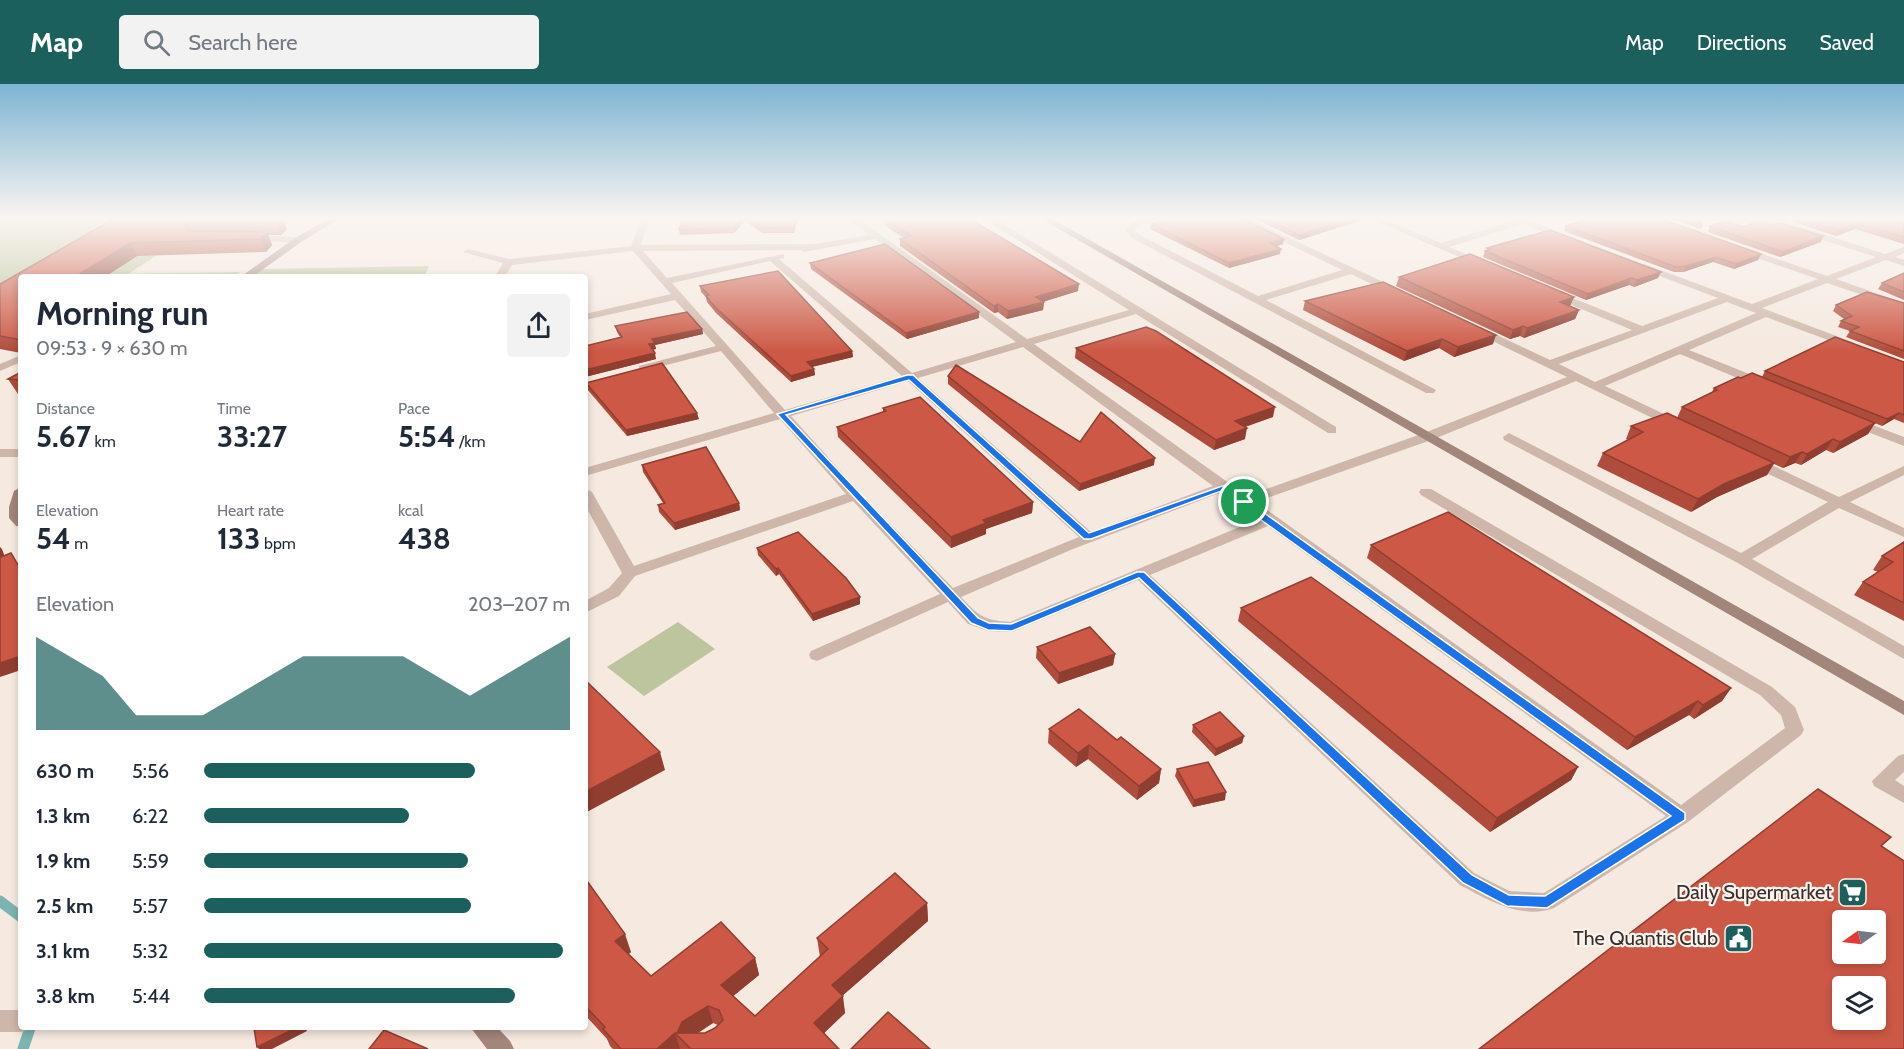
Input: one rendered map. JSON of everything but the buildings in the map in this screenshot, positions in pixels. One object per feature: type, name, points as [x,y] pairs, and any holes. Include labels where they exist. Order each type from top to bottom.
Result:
[{"type":"street","points":[[250,274],[267,262]]},
{"type":"street","points":[[502,274],[509,262]]},
{"type":"street","points":[[647,262],[855,496],[974,620],[988,626],[1012,627],[1269,520]]},
{"type":"street","points":[[664,282],[754,262]]},
{"type":"street","points":[[777,262],[910,377],[1088,537]]},
{"type":"street","points":[[913,262],[1222,487],[1681,816]]},
{"type":"street","points":[[1057,262],[1332,430]]},
{"type":"street","points":[[1122,262],[1904,709]]},
{"type":"street","points":[[1184,262],[1430,390]]},
{"type":"street","points":[[1332,262],[1403,295]]},
{"type":"street","points":[[1479,262],[1496,269]]},
{"type":"street","points":[[1629,262],[1861,349]]},
{"type":"street","points":[[1779,262],[1904,306]]},
{"type":"street","points":[[1752,308],[1873,262]]},
{"type":"street","points":[[1255,300],[1351,271]]},
{"type":"street","points":[[1540,288],[1640,329]]},
{"type":"street","points":[[588,316],[676,296]]},
{"type":"street","points":[[1550,364],[1726,299]]},
{"type":"street","points":[[588,471],[1136,311]]},
{"type":"street","points":[[1595,386],[1765,314]]},
{"type":"street","points":[[1466,325],[1690,431]]},
{"type":"street","points":[[630,371],[722,348]]},
{"type":"street","points":[[1678,349],[1775,389]]},
{"type":"street","points":[[0,368],[18,359]]},
{"type":"street","points":[[1244,502],[1429,436],[1577,377]]},
{"type":"street","points":[[1839,416],[1904,442]]},
{"type":"street","points":[[1509,437],[1741,559],[1904,653]]},
{"type":"street","points":[[0,453],[18,453]]},
{"type":"street","points":[[1743,457],[1904,533]]},
{"type":"street","points":[[1741,559],[1839,502],[1904,470]]},
{"type":"street","points":[[817,655],[949,594],[1088,537],[1222,487]]},
{"type":"street","points":[[1140,574],[1467,879],[1507,900],[1547,902],[1681,816],[1795,730],[1789,712],[1766,691],[1426,492]]},
{"type":"street","points":[[588,606],[614,592],[630,573],[855,496]]},
{"type":"street","points":[[588,497],[630,573]]},
{"type":"street","points":[[18,501],[16,507],[18,520]]},
{"type":"street","points":[[1904,761],[1881,781],[1904,795]]},
{"type":"street","points":[[0,1021],[18,1021]]},
{"type":"street","points":[[485,1030],[502,1049]]},
{"type":"green space","points":[[0,262],[147,262],[128,274],[18,274],[18,281],[0,297]]},
{"type":"green space","points":[[429,266],[425,274],[256,274],[262,269]]},
{"type":"green space","points":[[240,272],[238,274],[128,274]]},
{"type":"green space","points":[[678,622],[715,649],[644,696],[607,667]]},
{"type":"waterway","points":[[0,901],[18,915]]},
{"type":"waterway","points":[[23,1049],[29,1030]]},
{"type":"place","name":"Daily Supermarket","points":[[1853,892]]},
{"type":"place","name":"The Quantis Club","points":[[1739,938]]},
{"type":"route","points":[[910,377],[1088,537],[1222,487],[1244,502],[1681,816],[1547,902],[1507,900],[1467,879],[1140,574],[1012,627],[988,626],[974,620],[855,496],[781,414],[910,377]]}]
